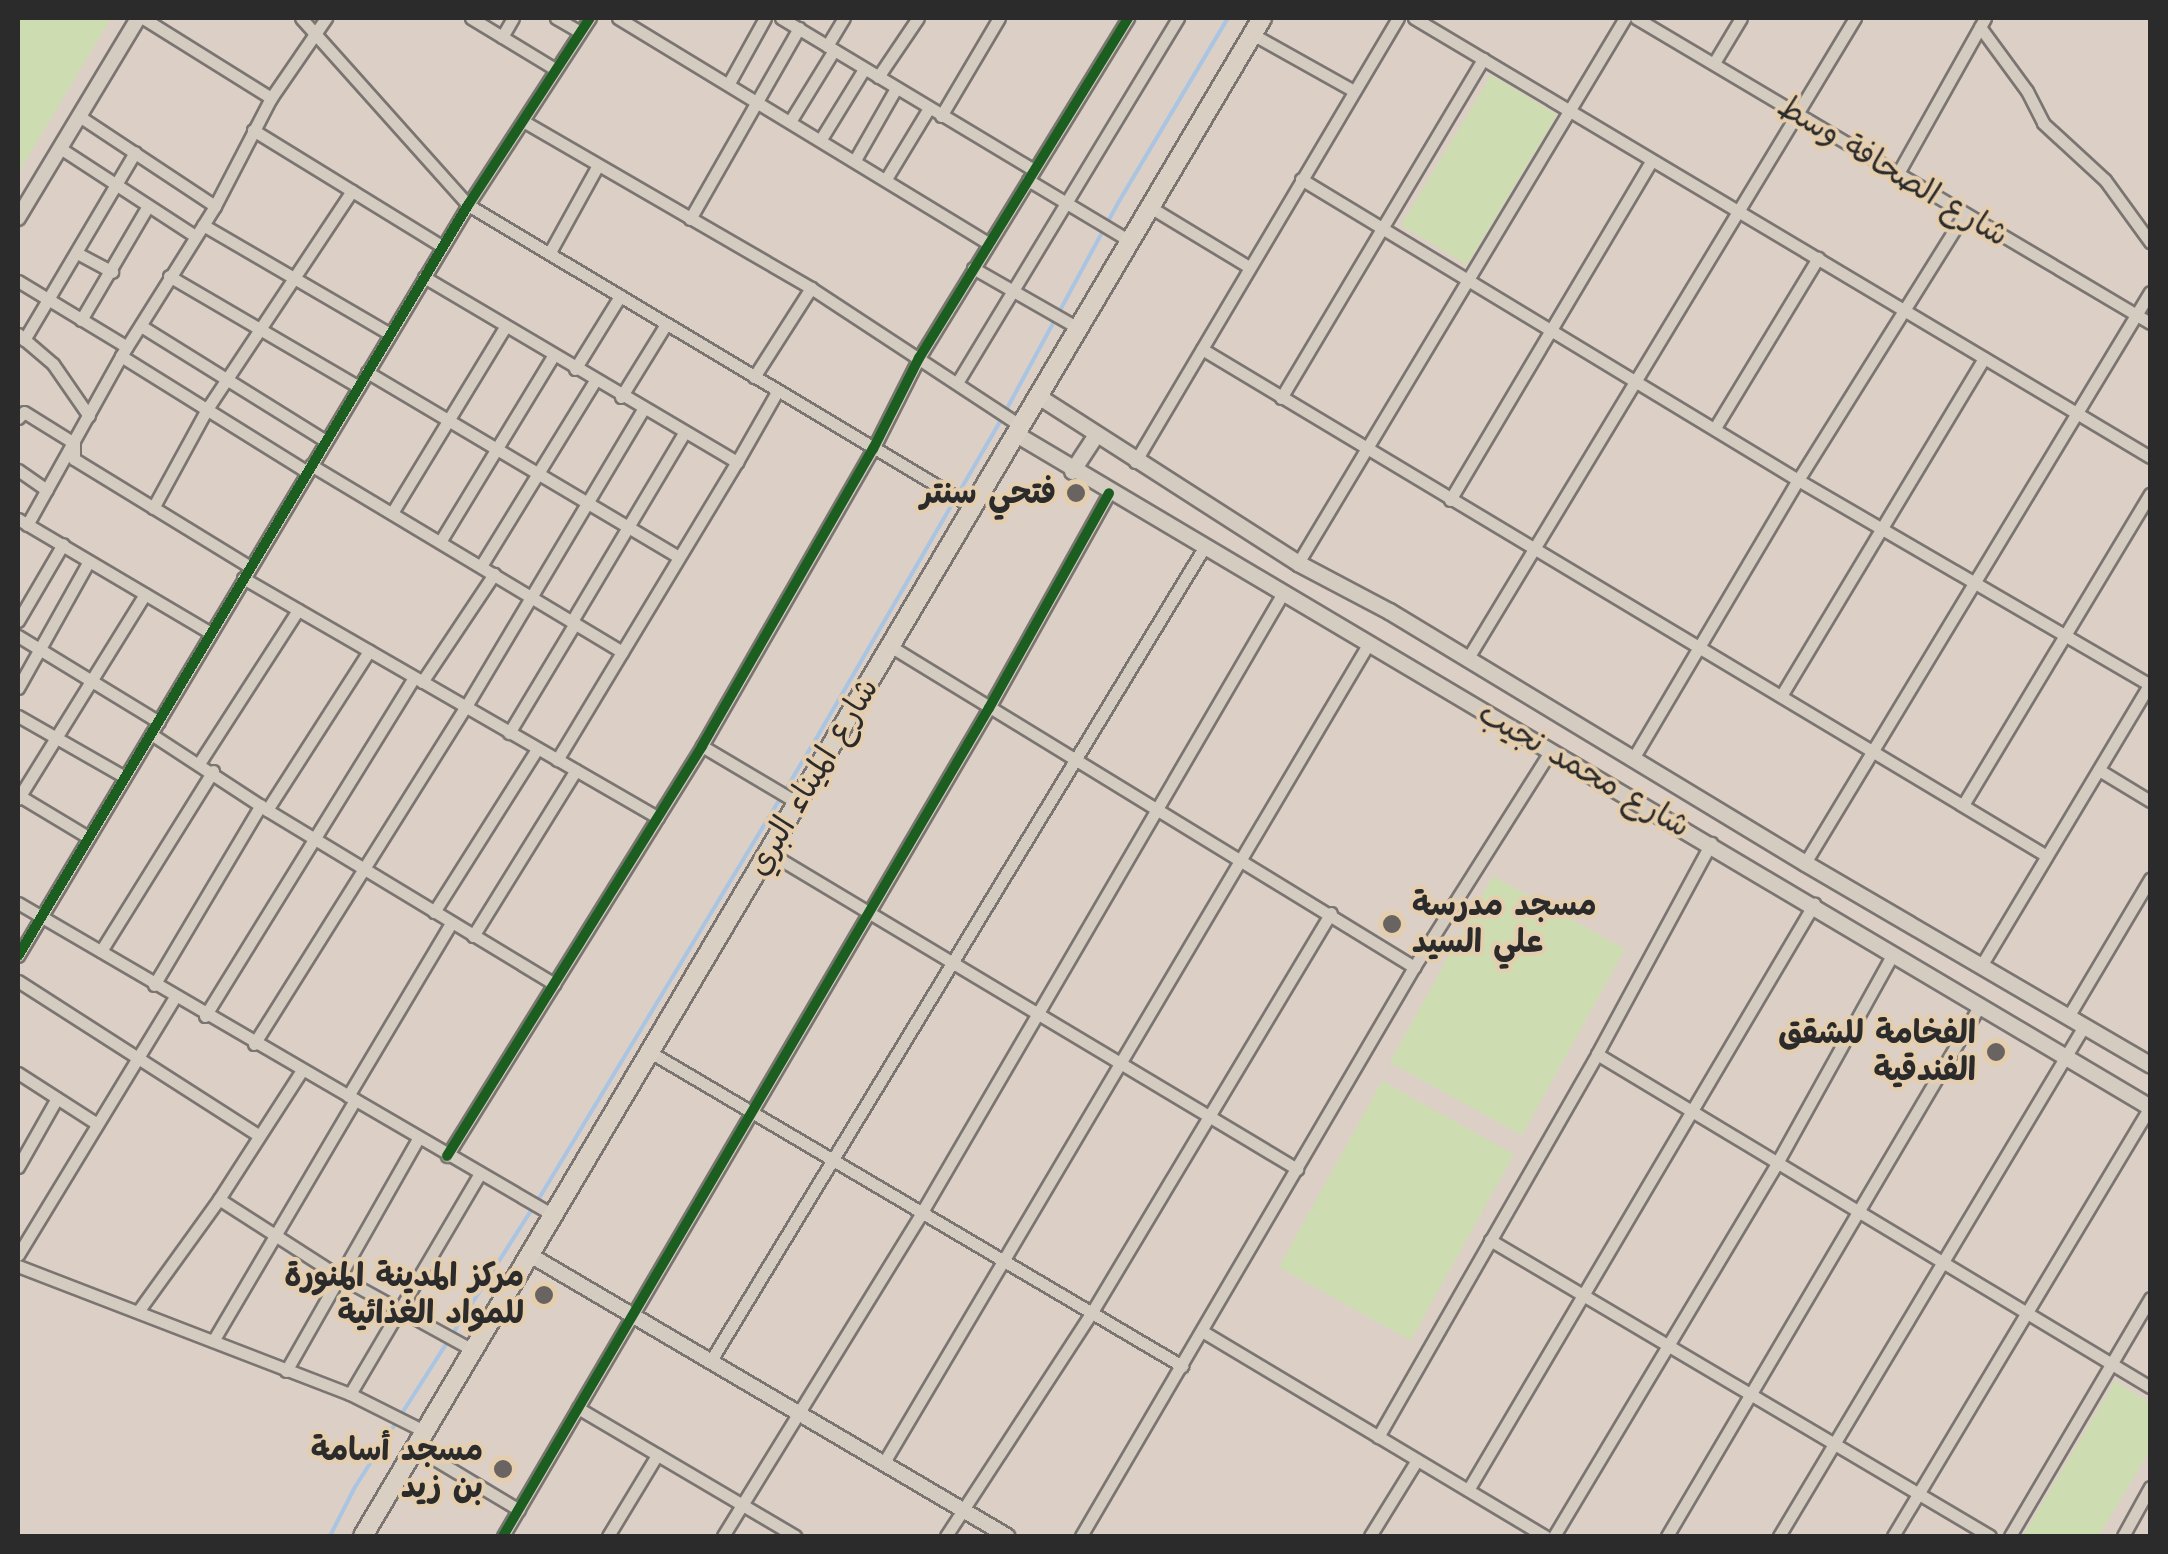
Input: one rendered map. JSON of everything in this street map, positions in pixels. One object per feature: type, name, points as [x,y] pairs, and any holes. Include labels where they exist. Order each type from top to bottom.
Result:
[{"type":"highway","name":"شارع الميناء البري","points":[[364,1536],[1257,26]]},
{"type":"main road","name":"شارع محمد نجيب","points":[[1038,396],[1135,462],[1298,563],[1468,658],[1805,863],[2150,1065]]},
{"type":"main road","name":"شارع محمد نجيب","points":[[1019,430],[1108,493],[1711,843],[2150,1107]]},
{"type":"main road","points":[[1072,471],[1095,436]]},
{"type":"street","points":[[18,218],[140,18],[272,98]]},
{"type":"street","points":[[301,18],[468,204],[972,507]]},
{"type":"street","points":[[210,633],[22,522],[46,490],[124,351],[216,206],[272,98],[326,18]]},
{"type":"street","points":[[471,18],[554,69]]},
{"type":"street","points":[[502,37],[513,18]]},
{"type":"street","points":[[556,18],[580,32]]},
{"type":"street","points":[[18,956],[468,204],[590,18]]},
{"type":"street","points":[[618,18],[756,98],[988,243]]},
{"type":"street","points":[[729,82],[765,18]]},
{"type":"street","points":[[782,18],[941,116],[1031,175],[1065,203],[1130,242]]},
{"type":"street","points":[[791,120],[844,18]]},
{"type":"street","points":[[878,77],[918,18]]},
{"type":"street","points":[[941,116],[998,18]]},
{"type":"street","points":[[447,1156],[702,746],[873,449],[919,358],[1128,18]]},
{"type":"street","points":[[957,383],[1178,18]]},
{"type":"street","points":[[1135,462],[1398,18]]},
{"type":"street","points":[[1414,18],[2150,457]]},
{"type":"street","points":[[1298,563],[1625,18]]},
{"type":"street","name":"شارع الصحافة وسط","points":[[1636,18],[2150,322]]},
{"type":"street","points":[[1714,63],[1741,18]]},
{"type":"street","points":[[1468,658],[1855,18]]},
{"type":"street","points":[[1896,175],[1983,22],[2044,123],[2105,180],[2150,242]]},
{"type":"street","points":[[1257,26],[1354,91]]},
{"type":"street","points":[[690,219],[756,98],[800,28]]},
{"type":"street","points":[[1281,398],[1483,59]]},
{"type":"street","points":[[821,139],[864,68]]},
{"type":"street","points":[[855,160],[896,88]]},
{"type":"street","points":[[886,179],[928,108]]},
{"type":"street","points":[[79,116],[216,206]]},
{"type":"street","points":[[522,120],[811,288],[957,383],[1019,430]]},
{"type":"street","points":[[253,130],[442,247]]},
{"type":"street","points":[[60,148],[148,206],[293,277],[390,334]]},
{"type":"street","points":[[89,416],[53,364],[21,337],[77,253],[135,152]]},
{"type":"street","points":[[1450,500],[1652,160]]},
{"type":"street","points":[[550,252],[598,165]]},
{"type":"street","points":[[1301,179],[1798,480],[2150,685],[1981,966]]},
{"type":"street","points":[[153,508],[207,409],[352,191]]},
{"type":"street","points":[[81,320],[148,206]]},
{"type":"street","points":[[1150,207],[1249,267]]},
{"type":"street","points":[[1634,757],[1798,480],[1964,214]]},
{"type":"street","points":[[77,253],[112,272]]},
{"type":"street","points":[[1715,428],[1818,258]]},
{"type":"street","points":[[973,268],[1078,328]]},
{"type":"street","points":[[170,276],[358,387]]},
{"type":"street","points":[[424,278],[736,462]]},
{"type":"street","points":[[18,281],[81,320],[207,409],[392,513],[622,652]]},
{"type":"street","points":[[754,378],[811,288]]},
{"type":"street","points":[[1805,863],[2150,292]]},
{"type":"street","points":[[576,369],[620,296]]},
{"type":"street","points":[[622,396],[666,324]]},
{"type":"street","points":[[141,326],[326,441]]},
{"type":"street","points":[[392,513],[504,328]]},
{"type":"street","points":[[1202,349],[1365,451],[1700,645],[2045,855]]},
{"type":"street","points":[[440,542],[554,356]]},
{"type":"street","points":[[1781,696],[1984,358]]},
{"type":"street","points":[[368,372],[678,558]]},
{"type":"street","points":[[482,566],[595,380]]},
{"type":"street","points":[[557,760],[777,392]]},
{"type":"street","points":[[254,1044],[466,708],[643,409]]},
{"type":"street","points":[[18,418],[24,412],[74,443]]},
{"type":"street","points":[[509,733],[684,434]]},
{"type":"street","points":[[74,443],[74,459],[153,508],[298,610],[658,818]]},
{"type":"street","points":[[20,477],[46,490]]},
{"type":"street","points":[[503,1536],[989,708],[1108,493]]},
{"type":"street","points":[[1963,805],[2150,494]]},
{"type":"street","points":[[18,621],[63,544]]},
{"type":"street","points":[[710,1362],[832,1158],[955,964],[1204,546]]},
{"type":"street","points":[[18,688],[89,561]]},
{"type":"street","points":[[205,1016],[315,837],[418,680],[494,574]]},
{"type":"street","points":[[723,1536],[922,1212],[1284,593]]},
{"type":"street","points":[[88,836],[18,797],[144,594]]},
{"type":"street","points":[[200,762],[298,610]]},
{"type":"street","points":[[18,636],[159,722]]},
{"type":"street","points":[[883,1464],[1369,643]]},
{"type":"street","points":[[890,646],[1414,967]]},
{"type":"street","points":[[154,986],[264,808],[369,651]]},
{"type":"street","points":[[18,716],[123,776]]},
{"type":"street","points":[[151,734],[200,762],[264,808],[364,865],[554,984]]},
{"type":"street","points":[[702,746],[798,803]]},
{"type":"street","points":[[434,912],[537,749]]},
{"type":"street","points":[[1082,1536],[1414,967],[1550,752]]},
{"type":"street","points":[[473,936],[576,770]]},
{"type":"street","points":[[2099,770],[2150,801]]},
{"type":"street","points":[[101,951],[212,771]]},
{"type":"street","points":[[1378,1438],[1711,843]]},
{"type":"street","points":[[768,852],[1040,1011],[1296,1170]]},
{"type":"street","points":[[2068,1017],[2150,880]]},
{"type":"street","points":[[18,904],[553,1216]]},
{"type":"street","points":[[1468,1490],[1814,904]]},
{"type":"street","points":[[946,1536],[1092,1312],[1331,914]]},
{"type":"street","points":[[214,1341],[451,923]]},
{"type":"street","points":[[1554,1536],[1777,1163],[1893,954]]},
{"type":"street","points":[[18,980],[258,1136]]},
{"type":"street","points":[[18,1255],[174,998]]},
{"type":"street","points":[[1666,1536],[1980,1004]]},
{"type":"street","points":[[1779,1536],[2084,1026]]},
{"type":"street","points":[[650,1052],[1182,1366]]},
{"type":"street","points":[[1596,1054],[2150,1387]]},
{"type":"street","points":[[139,1310],[219,1199],[301,1072]]},
{"type":"street","points":[[18,1073],[97,1124]]},
{"type":"street","points":[[18,1167],[57,1098]]},
{"type":"street","points":[[1893,1536],[2150,1107]]},
{"type":"street","points":[[286,1372],[418,1140]]},
{"type":"street","points":[[350,1394],[479,1175]]},
{"type":"street","points":[[219,1199],[340,1278],[474,1350]]},
{"type":"street","points":[[1490,1240],[1670,1343],[1990,1536]]},
{"type":"street","points":[[530,1255],[1007,1536]]},
{"type":"street","points":[[18,1266],[350,1394],[518,1510]]},
{"type":"street","points":[[2010,1536],[2150,1298]]},
{"type":"street","points":[[1202,1331],[1468,1490],[1529,1532],[1545,1536]]},
{"type":"street","points":[[578,1408],[795,1536]]},
{"type":"street","points":[[608,1536],[657,1455]]},
{"type":"street","points":[[1370,1536],[1417,1460]]},
{"type":"street","points":[[2123,1536],[2150,1487]]},
{"type":"green space","points":[[18,18],[111,18],[18,174]]},
{"type":"green space","points":[[1491,75],[1557,115],[1467,265],[1401,225]]},
{"type":"green space","points":[[1493,876],[1625,949],[1522,1136],[1390,1062]]},
{"type":"green space","points":[[1382,1081],[1514,1154],[1411,1341],[1279,1267]]},
{"type":"green space","points":[[2115,1381],[2150,1403],[2150,1450],[2099,1536],[2027,1536],[2024,1534]]},
{"type":"waterway","points":[[538,1200],[816,739],[998,425],[1118,203],[1228,18]]},
{"type":"waterway","points":[[330,1536],[355,1487],[533,1208]]},
{"type":"cycle path","points":[[18,956],[468,205],[590,18]]},
{"type":"cycle path","points":[[447,1156],[702,746],[873,449],[919,358],[1128,18]]},
{"type":"cycle path","points":[[503,1536],[989,708],[1109,493]]},
{"type":"place","name":"فتحي سنتر","points":[[1076,493]]},
{"type":"place","name":"مسجد مدرسة علي السيد","points":[[1392,924]]},
{"type":"place","name":"الفخامة للشقق الفندقية","points":[[1996,1052]]},
{"type":"place","name":"مركز المدينة المنورة للمواد الغذائية","points":[[544,1295]]},
{"type":"place","name":"مسجد أسامة بن زيد","points":[[503,1469]]}]
